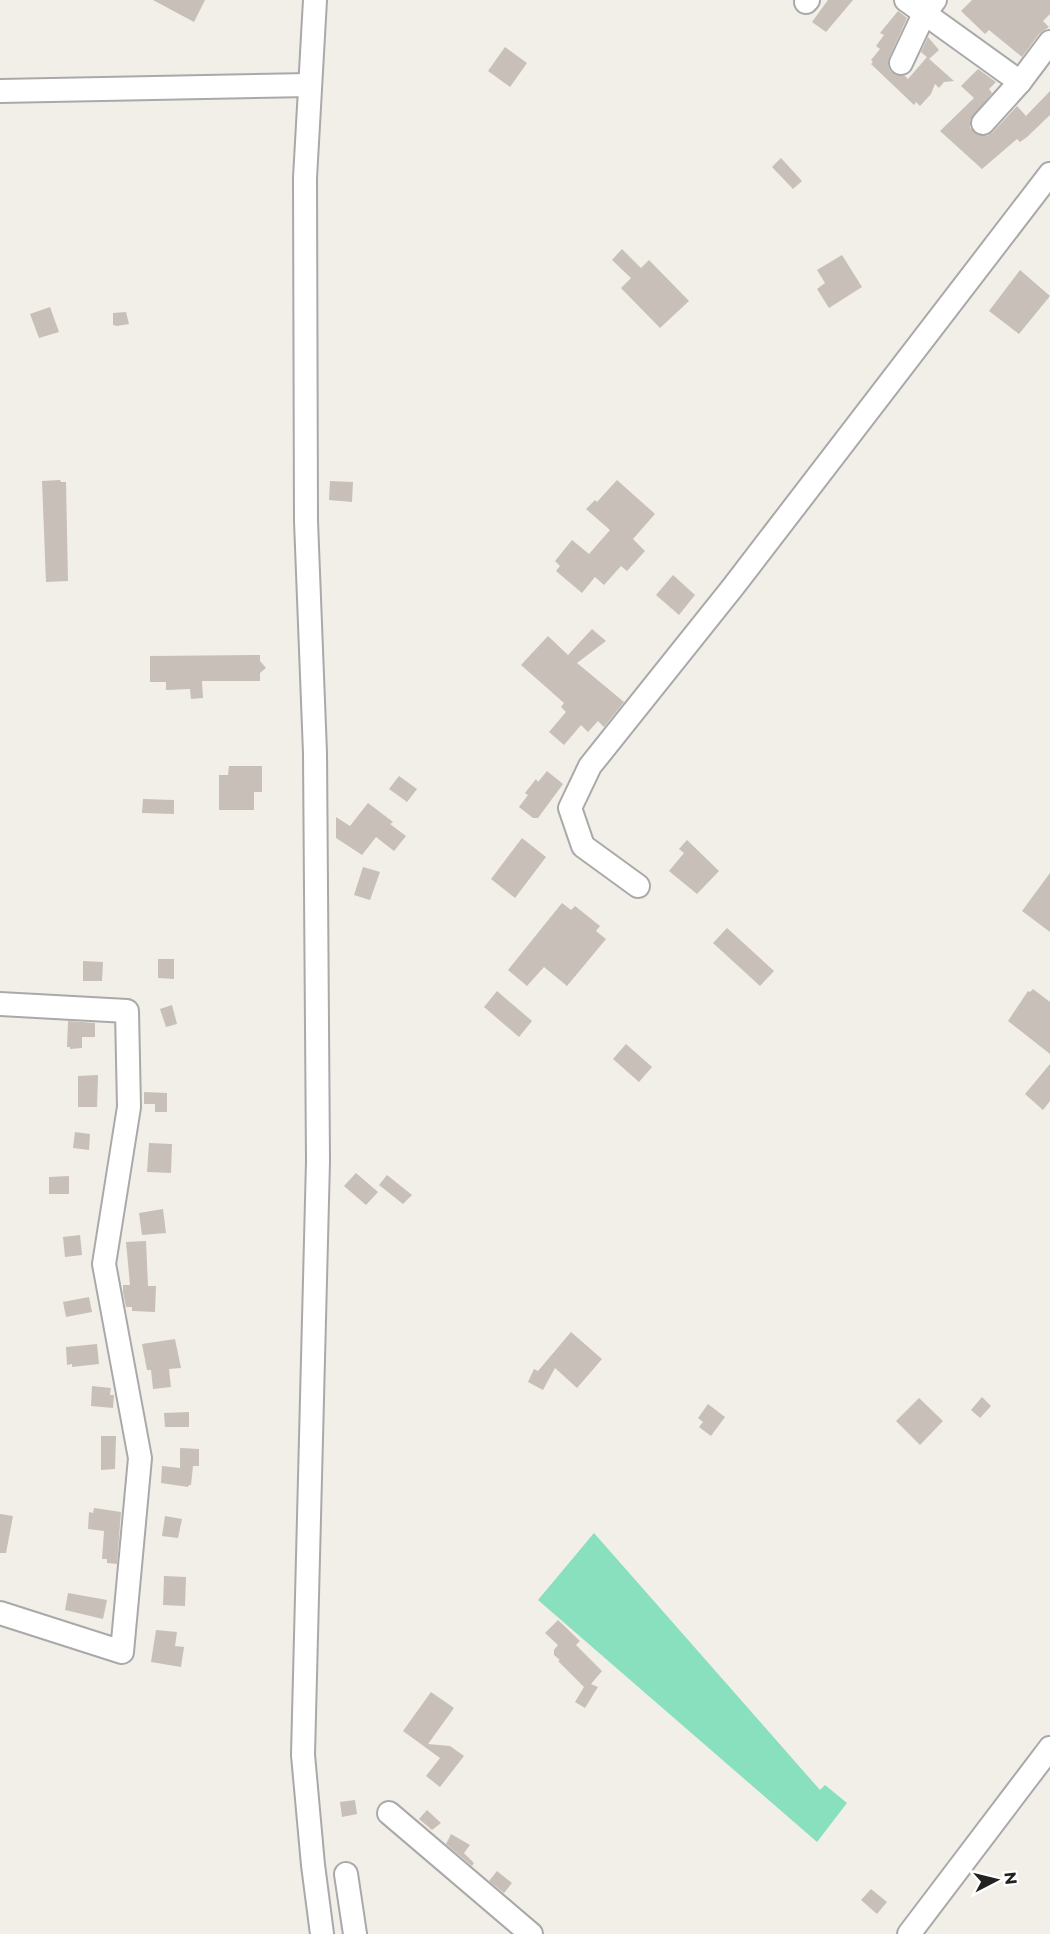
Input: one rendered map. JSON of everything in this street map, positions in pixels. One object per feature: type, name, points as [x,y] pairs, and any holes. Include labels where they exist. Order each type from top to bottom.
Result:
[{"type":"street","points":[[315,0],[305,178],[306,521],[315,753],[318,1161],[303,1755],[322,1934]]},
{"type":"street","points":[[906,0],[930,7],[1020,82]]},
{"type":"street","points":[[901,63],[930,7]]},
{"type":"street","points":[[983,123],[1020,82],[1050,42]]},
{"type":"street","points":[[0,91],[310,85]]},
{"type":"street","points":[[638,886],[583,846],[570,808],[590,766],[733,588],[1050,174]]},
{"type":"street","points":[[0,1004],[127,1011],[129,1107],[104,1264],[140,1458],[122,1652],[0,1613]]},
{"type":"street","points":[[909,1934],[1050,1748]]},
{"type":"street","points":[[389,1813],[531,1934]]},
{"type":"street","points":[[346,1874],[355,1934]]},
{"type":"green space","points":[[594,1533],[820,1790],[825,1785],[847,1803],[817,1842],[538,1600]]},
{"type":"building","points":[[153,0],[205,0],[194,22]]},
{"type":"building","points":[[828,0],[853,0],[826,32],[812,22]]},
{"type":"building","points":[[972,0],[1050,0],[1050,14],[1043,21],[1049,27],[1039,34],[1022,57],[989,30],[985,34],[961,11]]},
{"type":"building","points":[[898,11],[907,18],[889,58],[890,71],[908,79],[927,57],[954,81],[944,82],[939,88],[935,84],[931,94],[920,106],[916,102],[914,105],[871,64],[873,62],[871,60],[880,49],[876,46],[884,35],[880,33]]},
{"type":"building","points":[[928,37],[939,50],[929,59],[921,52]]},
{"type":"building","points":[[505,47],[527,63],[510,87],[488,71]]},
{"type":"building","points":[[978,69],[996,82],[989,89],[992,93],[970,120],[970,128],[980,136],[987,136],[993,132],[1017,106],[1026,116],[1050,91],[1050,115],[1027,137],[1020,142],[1017,139],[982,169],[940,131],[974,98],[961,86]]},
{"type":"building","points":[[781,158],[802,181],[793,189],[772,167]]},
{"type":"building","points":[[622,249],[641,268],[649,260],[689,301],[660,328],[621,288],[631,278],[612,260]]},
{"type":"building","points":[[842,255],[862,287],[829,308],[817,289],[825,283],[817,270]]},
{"type":"building","points":[[1020,270],[1050,296],[1019,334],[989,311]]},
{"type":"building","points":[[50,307],[59,332],[39,338],[30,314]]},
{"type":"building","points":[[126,312],[129,324],[113,325],[113,313]]},
{"type":"building","points":[[617,480],[655,514],[633,539],[645,551],[627,571],[621,566],[604,585],[595,577],[582,593],[556,571],[560,566],[555,561],[572,540],[589,554],[610,530],[586,509],[595,500],[597,502]]},
{"type":"building","points":[[42,481],[66,482],[68,581],[46,582]]},
{"type":"building","points":[[330,481],[353,482],[352,502],[329,500]]},
{"type":"building","points":[[673,575],[695,595],[679,615],[656,595]]},
{"type":"building","points":[[592,629],[606,641],[577,663],[624,702],[604,727],[598,721],[588,732],[581,725],[564,745],[549,732],[566,712],[561,707],[564,703],[521,665],[548,636],[568,655]]},
{"type":"building","points":[[260,655],[260,661],[266,668],[260,673],[260,681],[202,681],[203,698],[191,699],[190,689],[166,690],[166,682],[150,682],[150,656]]},
{"type":"building","points":[[229,766],[262,766],[262,792],[254,792],[254,810],[219,810],[219,775],[228,775]]},
{"type":"building","points":[[547,771],[563,784],[538,818],[533,818],[519,807],[528,795],[525,793],[536,779],[538,782]]},
{"type":"building","points":[[399,776],[417,789],[407,802],[389,789]]},
{"type":"building","points":[[143,799],[174,800],[174,814],[142,813]]},
{"type":"building","points":[[368,803],[393,822],[390,824],[406,836],[394,851],[376,837],[362,855],[336,838],[336,817],[350,826]]},
{"type":"building","points":[[522,838],[546,857],[515,898],[491,879]]},
{"type":"building","points":[[687,840],[719,871],[697,894],[669,871],[684,853],[679,849]]},
{"type":"building","points":[[363,867],[380,872],[370,900],[354,895]]},
{"type":"building","points":[[1050,873],[1050,932],[1022,911]]},
{"type":"building","points":[[562,903],[571,910],[575,906],[600,926],[596,931],[606,939],[567,986],[544,967],[527,986],[508,970]]},
{"type":"building","points":[[727,928],[774,971],[760,986],[713,943]]},
{"type":"building","points":[[158,959],[174,959],[174,979],[158,978]]},
{"type":"building","points":[[83,961],[103,962],[102,981],[83,981]]},
{"type":"building","points":[[1033,989],[1050,1002],[1050,1054],[1008,1021],[1028,991]]},
{"type":"building","points":[[497,991],[532,1021],[519,1037],[484,1007]]},
{"type":"building","points":[[172,1005],[177,1024],[166,1027],[160,1009]]},
{"type":"building","points":[[68,1021],[95,1023],[95,1037],[82,1037],[82,1048],[70,1049],[67,1047]]},
{"type":"building","points":[[626,1044],[652,1067],[639,1082],[613,1059]]},
{"type":"building","points":[[1050,1064],[1050,1101],[1043,1110],[1025,1094]]},
{"type":"building","points":[[98,1075],[97,1107],[78,1107],[78,1076]]},
{"type":"building","points":[[144,1092],[167,1093],[167,1112],[155,1112],[155,1104],[144,1104]]},
{"type":"building","points":[[75,1132],[90,1134],[89,1150],[73,1148]]},
{"type":"building","points":[[149,1143],[172,1144],[171,1173],[147,1172]]},
{"type":"building","points":[[356,1173],[378,1192],[366,1205],[344,1186]]},
{"type":"building","points":[[387,1175],[412,1195],[403,1204],[379,1185]]},
{"type":"building","points":[[69,1176],[69,1194],[49,1194],[49,1177]]},
{"type":"building","points":[[163,1209],[166,1233],[142,1235],[139,1213]]},
{"type":"building","points":[[80,1235],[82,1255],[65,1257],[63,1237]]},
{"type":"building","points":[[146,1241],[148,1286],[156,1286],[155,1312],[132,1311],[132,1307],[126,1307],[123,1292],[123,1285],[130,1285],[126,1242]]},
{"type":"building","points":[[89,1297],[92,1312],[66,1317],[63,1302]]},
{"type":"building","points":[[571,1332],[602,1359],[577,1388],[555,1368],[543,1390],[528,1382],[534,1369],[538,1371]]},
{"type":"building","points":[[175,1339],[181,1368],[169,1369],[171,1387],[153,1389],[151,1370],[147,1370],[142,1344]]},
{"type":"building","points":[[97,1344],[99,1364],[72,1367],[72,1364],[67,1365],[66,1347]]},
{"type":"building","points":[[92,1386],[111,1388],[110,1395],[114,1395],[113,1408],[91,1406]]},
{"type":"building","points":[[982,1397],[991,1406],[980,1418],[971,1410]]},
{"type":"building","points":[[919,1398],[943,1421],[920,1445],[896,1421]]},
{"type":"building","points":[[708,1404],[725,1417],[711,1436],[699,1427],[703,1422],[698,1418]]},
{"type":"building","points":[[189,1412],[189,1427],[165,1427],[164,1413]]},
{"type":"building","points":[[101,1436],[116,1436],[115,1469],[101,1470]]},
{"type":"building","points":[[180,1448],[199,1449],[199,1466],[193,1466],[191,1485],[188,1487],[161,1483],[162,1466],[180,1468]]},
{"type":"building","points":[[94,1508],[121,1512],[117,1564],[107,1563],[107,1559],[102,1559],[104,1531],[88,1529],[89,1512],[93,1513]]},
{"type":"building","points":[[0,1514],[13,1516],[6,1553],[0,1553]]},
{"type":"building","points":[[165,1516],[182,1519],[178,1538],[162,1536]]},
{"type":"building","points":[[164,1576],[186,1577],[185,1606],[163,1605]]},
{"type":"building","points":[[68,1593],[107,1600],[103,1619],[65,1610]]},
{"type":"building","points":[[558,1620],[580,1641],[576,1645],[602,1671],[591,1684],[598,1687],[585,1708],[575,1702],[584,1687],[558,1661],[560,1660],[554,1655],[554,1650],[558,1645],[545,1633]]},
{"type":"building","points":[[156,1630],[177,1632],[175,1646],[184,1647],[181,1667],[151,1662]]},
{"type":"building","points":[[431,1692],[454,1708],[428,1744],[450,1746],[464,1756],[440,1787],[426,1776],[440,1758],[403,1731]]},
{"type":"building","points":[[355,1800],[357,1814],[342,1817],[340,1802]]},
{"type":"building","points":[[427,1810],[441,1823],[432,1830],[419,1819]]},
{"type":"building","points":[[451,1834],[470,1845],[464,1853],[474,1863],[472,1866],[446,1844]]},
{"type":"building","points":[[497,1871],[512,1883],[504,1893],[489,1881]]},
{"type":"building","points":[[871,1889],[887,1902],[877,1914],[861,1900]]}]
